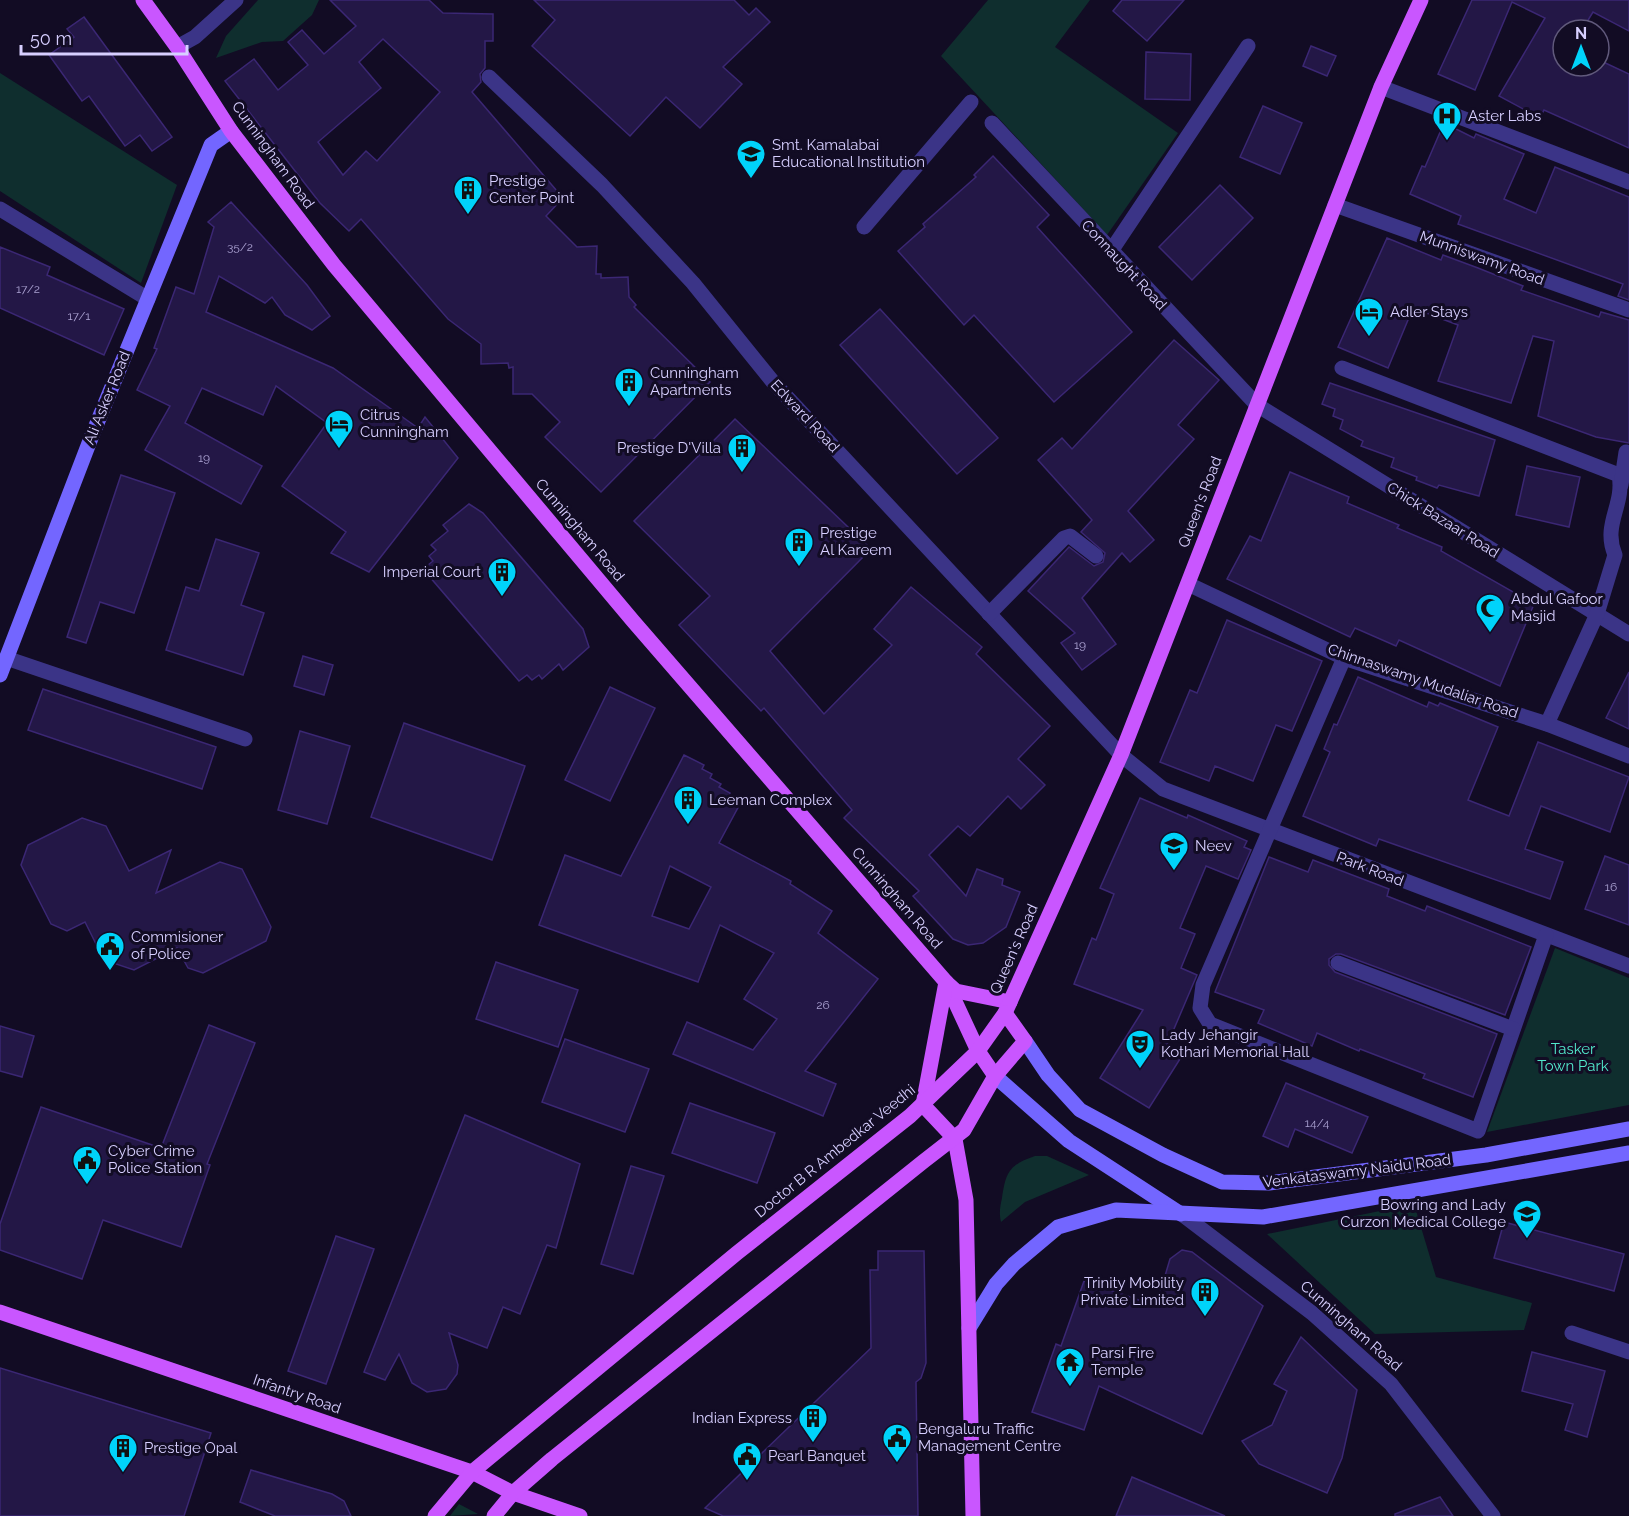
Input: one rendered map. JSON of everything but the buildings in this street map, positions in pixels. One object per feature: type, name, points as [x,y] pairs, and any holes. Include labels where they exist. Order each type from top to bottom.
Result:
[{"type":"main road","name":"Cunningham Road","points":[[143,0],[271,186],[432,384],[633,621],[946,982],[978,1051],[994,1076]]},
{"type":"main road","name":"Queen's Road","points":[[1007,1007],[1121,755],[1381,87],[1421,0]]},
{"type":"main road","points":[[494,1516],[513,1493],[964,1130],[994,1076],[1025,1041],[1007,1007],[956,991],[946,982]]},
{"type":"main road","points":[[946,982],[922,1105],[955,1139],[966,1200],[973,1516]]},
{"type":"main road","name":"Doctor B R Ambedkar Veedhi","points":[[435,1516],[472,1472],[737,1253],[922,1105],[978,1051],[1007,1007]]},
{"type":"main road","name":"Infantry Road","points":[[0,1312],[472,1472],[513,1493],[580,1516]]},
{"type":"street","points":[[177,47],[195,37],[236,0]]},
{"type":"street","points":[[1112,251],[1248,46]]},
{"type":"street","name":"Edward Road","points":[[489,77],[602,185],[693,283],[773,382],[1121,755]]},
{"type":"street","points":[[1381,87],[1629,182]]},
{"type":"street","points":[[864,227],[971,102]]},
{"type":"street","name":"Connaught Road","points":[[992,123],[1257,405]]},
{"type":"street","name":"Ali Asker Road","points":[[0,675],[211,145],[231,130]]},
{"type":"street","name":"Munniswamy Road","points":[[1335,205],[1629,310]]},
{"type":"street","points":[[0,209],[148,299]]},
{"type":"street","points":[[1342,368],[1619,475],[1622,516],[1609,539],[1616,555],[1597,614],[1547,724]]},
{"type":"street","name":"Chick Bazaar Road","points":[[1257,405],[1629,633]]},
{"type":"street","points":[[1621,485],[1626,452]]},
{"type":"street","points":[[989,614],[1064,538],[1070,536],[1077,539],[1096,556]]},
{"type":"street","name":"Chinnaswamy Mudaliar Road","points":[[1188,584],[1344,658],[1547,724],[1629,756]]},
{"type":"street","points":[[6,658],[245,739]]},
{"type":"street","points":[[1344,658],[1203,985],[1200,1008],[1210,1024],[1478,1131]]},
{"type":"street","name":"Park Road","points":[[1121,755],[1162,789],[1629,966]]},
{"type":"street","points":[[1486,1155],[1478,1131],[1546,935]]},
{"type":"street","points":[[1338,963],[1513,1029]]},
{"type":"street","name":"Venkataswamy Naidu Road","points":[[1025,1041],[1048,1075],[1080,1110],[1163,1155],[1222,1182],[1269,1184],[1486,1155],[1629,1129]]},
{"type":"street","points":[[994,1076],[1069,1141],[1183,1215]]},
{"type":"street","name":"Venkataswamy Naidu Road","points":[[969,1328],[996,1284],[1014,1264],[1058,1227],[1116,1210],[1183,1215],[1263,1217],[1629,1153]]},
{"type":"street","name":"Cunningham Road","points":[[1183,1215],[1312,1313],[1385,1378],[1493,1516]]},
{"type":"street","points":[[1572,1333],[1629,1352]]},
{"type":"green space","points":[[258,0],[319,0],[312,15],[283,41],[262,42],[216,58],[226,36]]},
{"type":"green space","points":[[988,0],[1090,0],[1055,47],[1178,133],[1107,235],[941,56]]},
{"type":"green space","points":[[0,73],[177,185],[141,283],[0,191]]},
{"type":"green space","name":"Tasker Town Park","points":[[1555,948],[1629,978],[1629,1105],[1487,1132]]},
{"type":"green space","points":[[1035,1156],[1047,1156],[1089,1175],[1025,1202],[1001,1222],[1000,1207],[1007,1176],[1014,1166]]},
{"type":"green space","points":[[1414,1204],[1436,1277],[1532,1303],[1524,1330],[1375,1334],[1267,1234]]},
{"type":"green space","points":[[459,1504],[478,1514],[450,1516]]},
{"type":"place","name":"Aster Labs","points":[[1447,142]]},
{"type":"place","name":"Smt. Kamalabai Educational Institution","points":[[751,180]]},
{"type":"place","name":"Prestige Center Point","points":[[468,216]]},
{"type":"place","name":"Adler Stays","points":[[1369,338]]},
{"type":"place","name":"Cunningham Apartments","points":[[629,408]]},
{"type":"place","name":"Citrus Cunningham","points":[[339,450]]},
{"type":"place","name":"Prestige D'Villa","points":[[742,474]]},
{"type":"place","name":"Prestige Al Kareem","points":[[799,568]]},
{"type":"place","name":"Imperial Court","points":[[502,598]]},
{"type":"place","name":"Abdul Gafoor Masjid","points":[[1490,634]]},
{"type":"place","name":"Leeman Complex","points":[[688,826]]},
{"type":"place","name":"Neev","points":[[1174,872]]},
{"type":"place","name":"Commisioner of Police","points":[[110,972]]},
{"type":"place","name":"Lady Jehangir Kothari Memorial Hall","points":[[1140,1070]]},
{"type":"place","name":"Cyber Crime Police Station","points":[[87,1186]]},
{"type":"place","name":"Bowring and Lady Curzon Medical College","points":[[1527,1240]]},
{"type":"place","name":"Trinity Mobility Private Limited","points":[[1205,1318]]},
{"type":"place","name":"Parsi Fire Temple","points":[[1070,1388]]},
{"type":"place","name":"Indian Express","points":[[813,1444]]},
{"type":"place","name":"Bengaluru Traffic Management Centre","points":[[897,1464]]},
{"type":"place","name":"Prestige Opal","points":[[123,1474]]},
{"type":"place","name":"Pearl Banquet","points":[[747,1482]]}]
